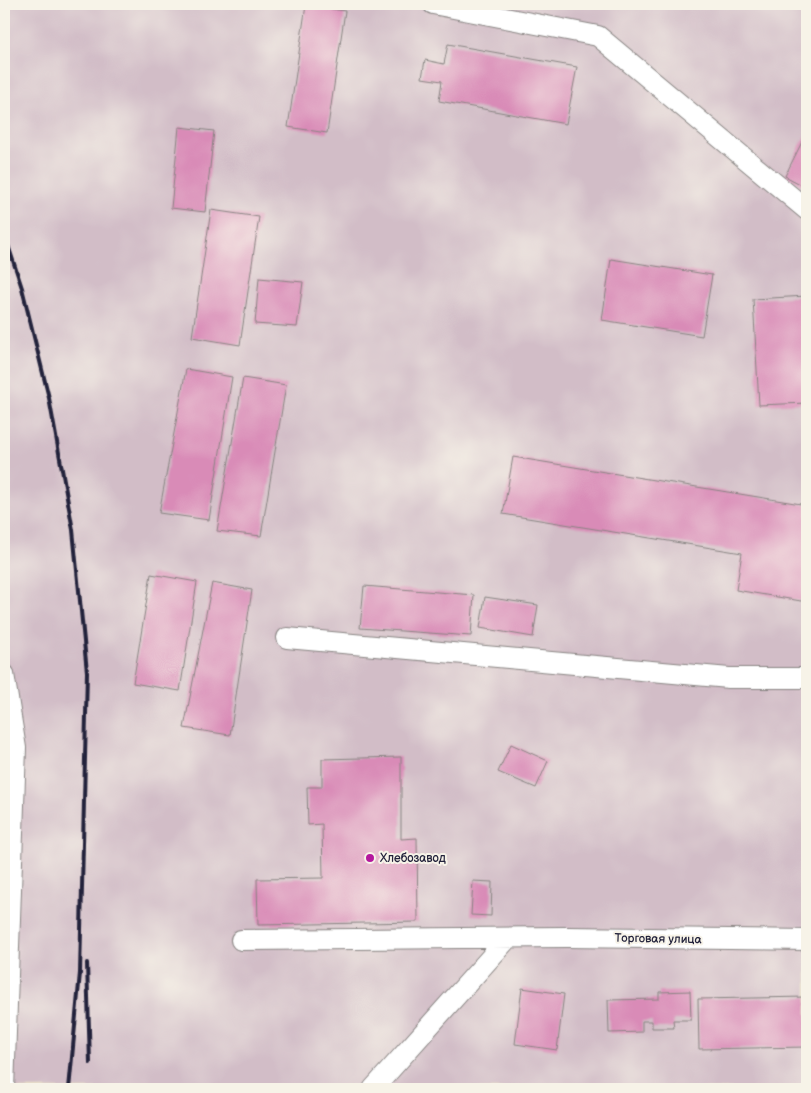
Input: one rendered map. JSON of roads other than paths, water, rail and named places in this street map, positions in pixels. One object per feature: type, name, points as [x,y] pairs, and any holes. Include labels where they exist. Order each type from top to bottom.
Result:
[{"type":"street","points":[[433,4],[598,36],[807,210]]},
{"type":"street","points":[[287,638],[728,678],[807,678]]},
{"type":"street","points":[[4,674],[16,748],[4,1089]]},
{"type":"street","points":[[373,1089],[508,938]]},
{"type":"street","name":"Торговая улица","points":[[241,940],[508,938],[807,940]]},
{"type":"railway","points":[[4,233],[22,288],[49,398],[73,530],[87,672],[80,973],[69,1089]]},
{"type":"railway","points":[[87,963],[90,1063]]},
{"type":"place","name":"Хлебозавод","points":[[370,858]]}]
